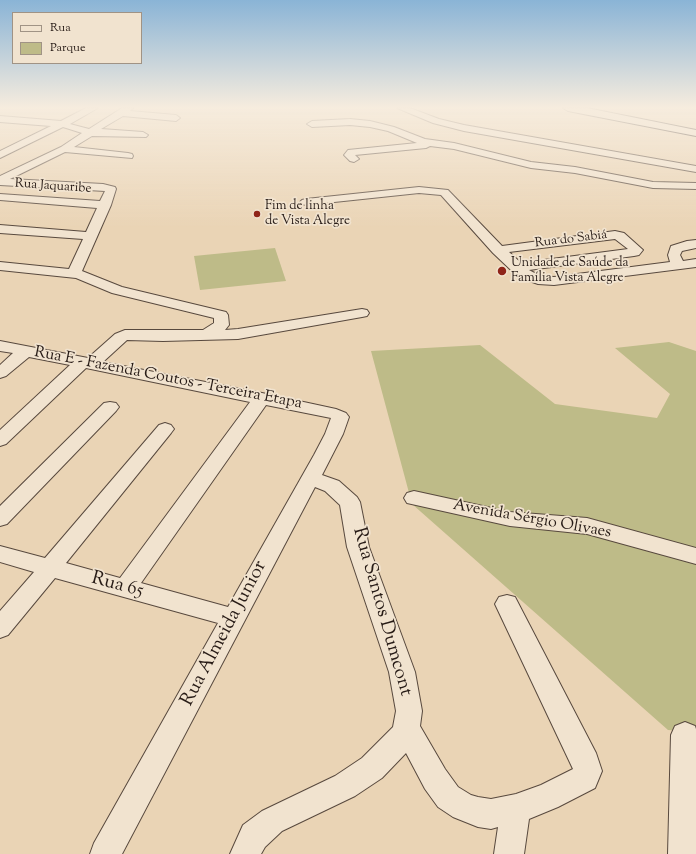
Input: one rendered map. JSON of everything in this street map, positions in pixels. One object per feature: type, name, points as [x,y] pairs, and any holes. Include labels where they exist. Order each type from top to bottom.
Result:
[{"type":"street","points":[[0,155],[14,148]]},
{"type":"street","points":[[354,159],[349,155],[352,152],[395,148]]},
{"type":"street","points":[[462,148],[531,164],[575,170],[636,182],[696,186]]},
{"type":"street","points":[[576,148],[696,169]]},
{"type":"street","points":[[0,181],[64,149],[128,156]]},
{"type":"street","points":[[0,170],[42,173]]},
{"type":"street","points":[[56,174],[104,183],[111,189],[74,273]]},
{"type":"street","points":[[0,181],[104,183]]},
{"type":"street","name":"Rua do Sabiá","points":[[306,202],[419,190],[438,191],[448,195],[498,250],[517,268],[526,275],[538,280],[554,281],[678,265]]},
{"type":"street","name":"Rua Jaquaribe","points":[[0,197],[105,205]]},
{"type":"street","points":[[0,230],[91,236]]},
{"type":"street","name":"Rua do Sabiá","points":[[498,250],[615,235],[620,236],[637,250],[634,252],[517,268]]},
{"type":"street","points":[[696,244],[687,245],[676,249],[674,255],[678,265],[696,262]]},
{"type":"street","points":[[0,266],[74,273],[86,276],[117,290],[221,315],[222,325],[206,335]]},
{"type":"street","points":[[0,440],[87,363],[120,337],[125,335],[206,335],[250,332],[319,322],[362,313]]},
{"type":"street","name":"Rua E - Fazenda Coutos - Terceira Etapa","points":[[0,346],[336,414]]},
{"type":"street","points":[[0,373],[26,351]]},
{"type":"street","points":[[125,588],[262,398]]},
{"type":"street","points":[[0,519],[110,407]]},
{"type":"street","name":"Rua Almeida Junior","points":[[105,854],[337,428],[340,417],[336,414]]},
{"type":"street","points":[[0,628],[165,429]]},
{"type":"street","name":"Rua Santos Dumcont","points":[[245,854],[254,836],[272,821],[345,786],[372,768],[401,739],[406,728],[409,711],[402,672],[358,547],[350,502],[332,486],[309,478]]},
{"type":"street","name":"Avenida Sérgio Olivaes","points":[[414,498],[510,519],[587,526],[696,556]]},
{"type":"street","name":"Rua 65","points":[[0,554],[234,618]]},
{"type":"street","points":[[406,728],[435,779],[448,797],[463,807],[478,812],[491,814],[516,809],[548,797],[585,778],[588,771],[586,763],[507,604]]},
{"type":"street","points":[[683,854],[685,735]]},
{"type":"street","points":[[509,854],[516,809]]},
{"type":"green space","points":[[275,248],[286,281],[200,290],[194,256]]},
{"type":"green space","points":[[669,342],[696,351],[696,732],[668,730],[412,504],[371,351],[480,345],[555,404],[657,418],[670,394],[615,348]]},
{"type":"place","name":"Fim de linha de Vista Alegre","points":[[257,214]]},
{"type":"place","name":"Unidade de Saúde da Família Vista Alegre","points":[[502,271]]}]
